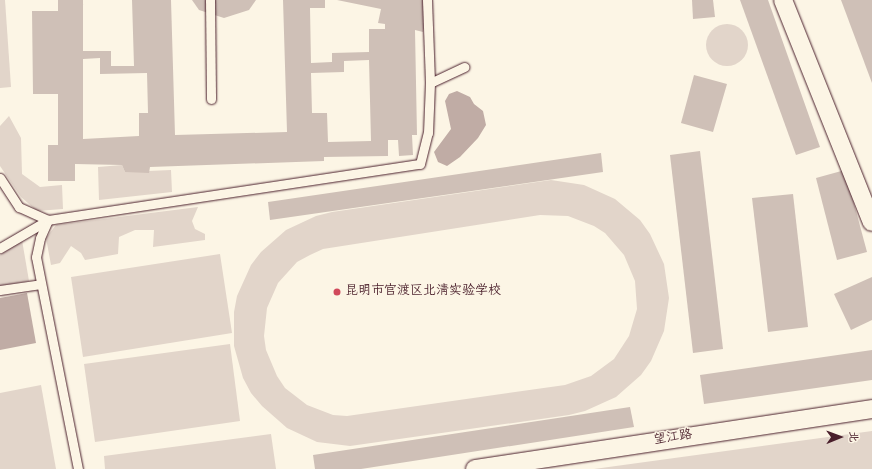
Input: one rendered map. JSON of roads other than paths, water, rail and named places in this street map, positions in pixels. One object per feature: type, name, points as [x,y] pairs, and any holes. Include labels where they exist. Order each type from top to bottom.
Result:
[{"type":"street","points":[[783,0],[870,213]]},
{"type":"street","name":"望江路","points":[[475,469],[872,409]]},
{"type":"lane","points":[[210,0],[211,99]]},
{"type":"lane","points":[[0,248],[48,220],[420,164],[428,133],[430,83],[427,0]]},
{"type":"lane","points":[[430,83],[464,67]]},
{"type":"lane","points":[[0,178],[19,207],[48,220]]},
{"type":"lane","points":[[48,220],[40,238],[36,257],[78,469]]},
{"type":"lane","points":[[0,290],[41,284]]},
{"type":"place","name":"昆明市官渡区北清实验学校","points":[[337,292]]}]
